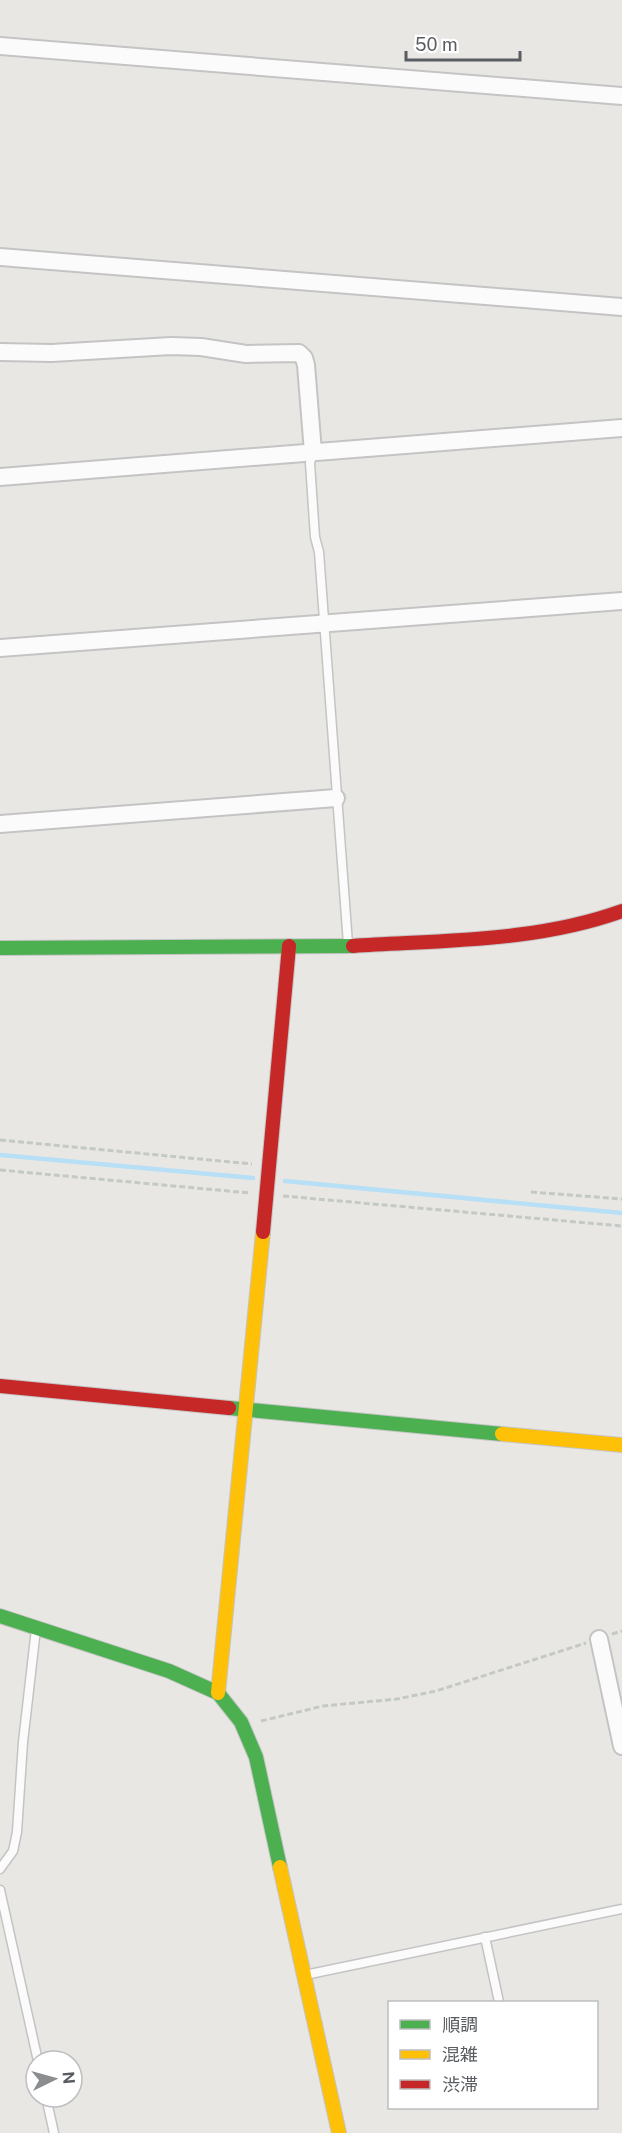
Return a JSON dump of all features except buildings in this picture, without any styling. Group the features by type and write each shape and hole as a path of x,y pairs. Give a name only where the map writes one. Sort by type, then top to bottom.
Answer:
{"street":[{"path":"0,46 622,96"},
{"path":"0,257 622,308"},
{"path":"0,352 52,353 171,346 201,347 246,354 299,353 306,364 313,452"},
{"path":"0,477 622,428"},
{"path":"0,648 622,602"},
{"path":"0,824 336,798"},
{"path":"0,948 348,946 520,936 591,922 622,911"},
{"path":"218,1693 247,1409 289,946"},
{"path":"0,1386 622,1445"},
{"path":"0,1616 169,1671 218,1693 243,1726 256,1757 339,2133"},
{"path":"599,1639 622,1746"}],"lane":[{"path":"313,452 310,463 315,537 319,552 348,946"},
{"path":"0,1869 13,1851 17,1832 24,1732 36,1628"},
{"path":"0,1890 35,2049"},
{"path":"304,1975 622,1909"},
{"path":"485,1937 499,2001"},
{"path":"49,2109 54,2133"}],"path":[{"path":"0,1140 269,1167"},
{"path":"0,1170 622,1226"},
{"path":"531,1192 622,1199"},
{"path":"243,1726 323,1706 397,1699 436,1691 599,1639"}],"waterway":[{"path":"0,1155 253,1178"},
{"path":"285,1181 622,1213"}],"traffic: fast":[{"path":"0,948 353,946"},
{"path":"229,1408 502,1434"},
{"path":"0,1616 169,1671 218,1693 241,1722 256,1757 280,1867"}],"traffic: slow":[{"path":"218,1693 263,1232"},
{"path":"502,1434 622,1445"},
{"path":"280,1867 339,2133"}],"traffic: jam":[{"path":"353,946 523,934 556,929 622,911"},
{"path":"263,1232 289,946"},
{"path":"0,1386 229,1408"}]}
